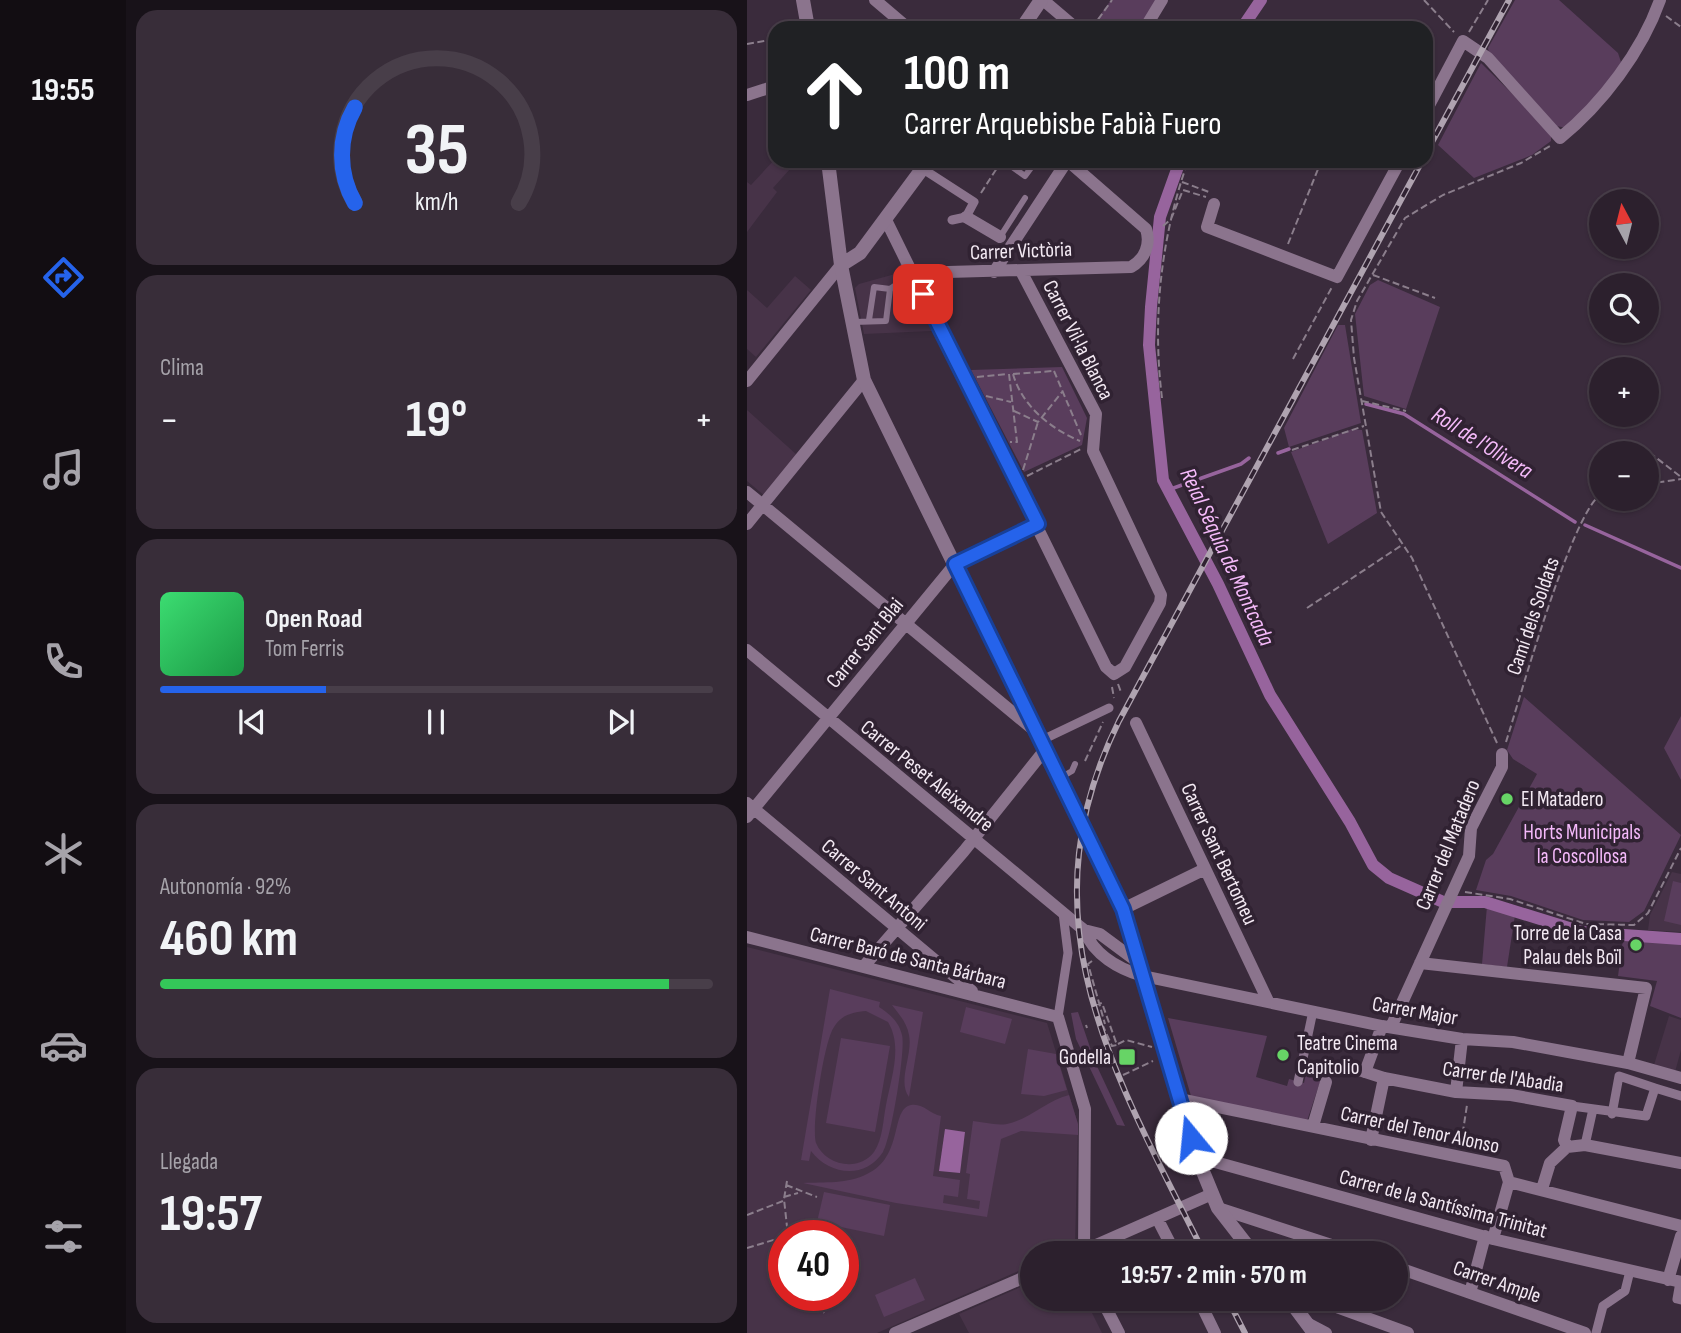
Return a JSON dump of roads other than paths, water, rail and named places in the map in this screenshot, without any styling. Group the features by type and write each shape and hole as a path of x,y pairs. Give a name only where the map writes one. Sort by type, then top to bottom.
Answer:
{"street":[{"path":"803,0 807,21"},
{"path":"875,0 900,21"},
{"path":"1027,21 1042,0 1068,21"},
{"path":"1149,21 1162,0"},
{"path":"1433,98 1463,41 1488,58 1560,138 1583,119 1618,78 1658,5"},
{"path":"747,95 768,88"},
{"path":"829,168 841,265 864,380 1123,909 1160,1051 1179,1099 1197,1157 1215,1201 1244,1241"},
{"path":"747,381 841,265 857,256 923,168"},
{"path":"929,168 974,202 966,217"},
{"path":"994,272 1062,168"},
{"name":"Carrer Victòria","path":"913,273 1131,267 1137,263 1147,246 1146,229 1075,168"},
{"path":"1212,201 1207,227 1337,277 1396,168"},
{"path":"952,220 966,217 1000,237"},
{"path":"885,220 1038,524"},
{"name":"Carrer Vil·la Blanca","path":"1021,271 1096,414 1093,451 1162,599 1125,667 1114,674 1106,667 1038,524"},
{"path":"747,359 757,368"},
{"path":"747,524 864,380"},
{"path":"747,492 1040,741"},
{"name":"Carrer Sant Blai","path":"749,810 829,720 955,564 1038,524"},
{"name":"Carrer Peset Aleixandre","path":"747,650 1063,913 1084,930 1100,934 1141,970"},
{"path":"864,966 973,838 1040,741 1109,708"},
{"name":"Carrer Sant Bertomeu","path":"1136,723 1268,1001"},
{"name":"Carrer del Matadero","path":"1360,1070 1420,963 1469,856 1471,828 1502,767 1502,754"},
{"name":"Carrer Sant Antoni","path":"749,810 977,995"},
{"path":"1123,909 1205,869"},
{"path":"1063,913 1068,953 1059,1017 1085,1109 1082,1241"},
{"name":"Carrer Baró de Santa Bárbara","path":"747,937 1059,1017"},
{"path":"1420,963 1646,988 1628,1063"},
{"name":"Carrer Major","path":"1141,970 1386,1027 1462,1040 1513,1042 1628,1063 1681,1078"},
{"path":"1298,1082 1313,1011"},
{"path":"1462,1040 1462,1093"},
{"name":"Carrer de l'Abadia","path":"1360,1070 1384,1078 1462,1093 1511,1095 1612,1114 1646,1116 1655,1088"},
{"path":"1612,1114 1619,1076 1681,1096"},
{"path":"1371,1140 1384,1078"},
{"path":"1313,1126 1326,1082"},
{"name":"Carrer del Tenor Alonso","path":"1179,1099 1504,1166 1509,1182 1681,1226"},
{"path":"1567,1147 1564,1140 1572,1106"},
{"path":"1585,1145 1593,1109"},
{"path":"1542,1189 1550,1163 1567,1147 1585,1145 1681,1163"},
{"name":"Carrer de la Santíssima Trinitat","path":"1197,1157 1489,1237 1676,1281"},
{"path":"1470,1293 1509,1182"},
{"path":"1106,1241 1157,1218 1215,1201 1322,1241"},
{"path":"1157,1218 1169,1241"},
{"path":"1681,1236 1676,1281 1677,1299 1681,1300"},
{"name":"Carrer Ample","path":"1408,1271 1585,1333"},
{"path":"1596,1333 1603,1306 1624,1291 1630,1271"},
{"path":"895,1333 1020,1279"},
{"path":"1108,1311 1119,1333"},
{"path":"1204,1311 1215,1333"},
{"path":"1298,1311 1310,1328 1326,1333"},
{"path":"1348,1311 1408,1333"}],"lane":[{"path":"1013,168 1025,176 1031,168"},
{"path":"1011,246 1000,237 1025,198"},
{"path":"869,320 874,287 890,289 913,273"},
{"path":"852,323 886,321 890,289"},
{"path":"1058,779 1078,766"}],"waterway":[{"name":"Reial Séquia de Montcada","path":"1247,21 1261,0"},
{"name":"Reial Séquia de Montcada","path":"1178,168 1160,217 1149,345 1163,480 1218,584 1270,695 1350,822 1373,865 1389,878 1441,901"},
{"name":"Roll de l'Olivera","path":"1366,404 1404,414 1575,522"},
{"path":"1278,453 1289,449"},
{"path":"1168,490 1241,464 1249,458"},
{"name":"Roll de l'Olivera","path":"1585,525 1681,568"},
{"name":"Reial Séquia de Montcada","path":"1451,902 1485,902 1582,932 1681,939"}],"railway":[{"path":"1433,140 1509,0"},
{"path":"1198,1241 1139,1123 1112,1059 1091,995 1079,930 1078,863 1091,794 1119,721 1418,168"},
{"path":"1234,1311 1245,1333"}],"place":[{"name":"El Matadero","path":"1507,799"},
{"name":"Torre de la Casa Palau dels Boïl","path":"1636,945"},
{"name":"Teatre Cinema Capitolio","path":"1283,1055"},
{"name":"Godella","path":"1127,1057"}],"park label":[{"name":"Horts Municipals la Coscollosa","path":"1582,844"}]}
